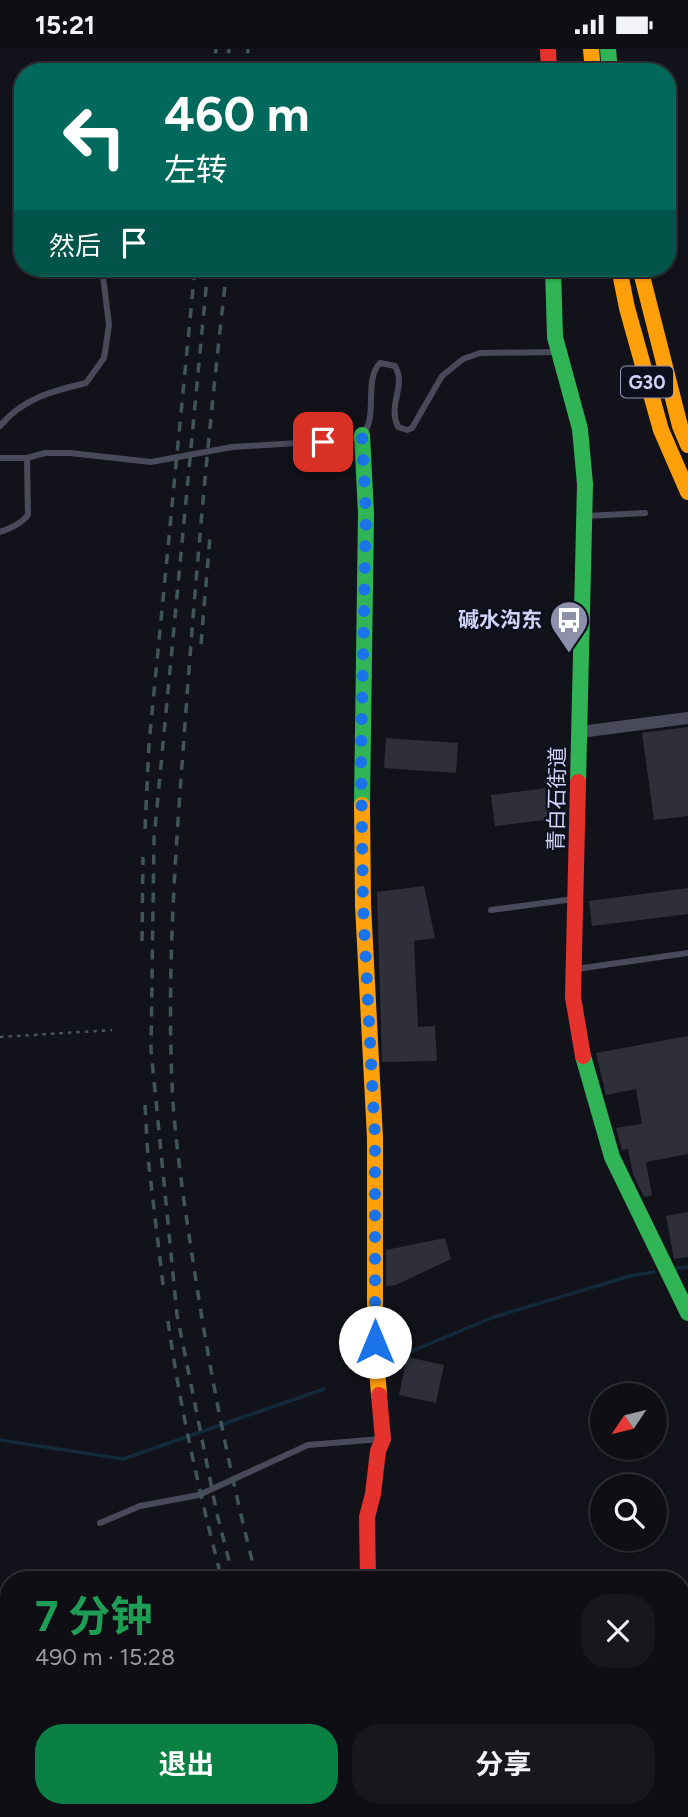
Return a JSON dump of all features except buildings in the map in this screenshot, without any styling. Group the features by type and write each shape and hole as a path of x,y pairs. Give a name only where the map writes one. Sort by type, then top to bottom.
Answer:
{"main road":[{"name":"青白石街道","path":"553,277 555,337 580,429 585,484 573,996 580,1045 612,1157 688,1313"},
{"name":"G30","path":"621,277 626,308 661,430 688,492"},
{"name":"G30","path":"642,277 680,426 688,445"},
{"path":"362,435 366,513 361,757 363,905 375,1138 375,1342 383,1439 378,1451 373,1494 367,1517 368,1571"}],"street":[{"path":"580,732 688,718"}],"lane":[{"path":"0,426 11,413 28,401 86,383 104,358 109,325 103,277"},
{"path":"0,458 70,453 151,462 232,447 345,440 362,435 368,425 373,370 380,363 395,366 400,375 393,416 398,427 407,430 412,428 442,376 463,359 480,353 559,352"},
{"path":"0,532 24,521 28,515 27,458"},
{"path":"584,516 645,513"},
{"path":"491,910 576,899"},
{"path":"574,969 688,953"},
{"path":"100,1523 140,1506 199,1495 308,1445 383,1439"}],"path":[{"path":"0,1037 113,1030"}],"waterway":[{"path":"677,1268 688,1267"},
{"path":"395,1358 494,1317 630,1276 654,1272"},
{"path":"0,1440 123,1459 324,1389"}],"railway":[{"path":"214,63 216,49"},
{"path":"227,63 229,49"},
{"path":"247,63 248,49"},
{"path":"145,829 149,744 194,277"},
{"path":"207,277 154,839 151,1050 177,1315 217,1514 232,1571"},
{"path":"226,277 203,503 181,783 172,920 171,1057 177,1143 199,1301 229,1461 255,1571"},
{"path":"201,644 210,536"},
{"path":"142,941 143,857"},
{"path":"145,1105 148,1158 164,1293"},
{"path":"168,1321 191,1451 220,1571"}],"traffic: fast":[{"path":"608,49 609,63"},
{"path":"553,277 555,337 580,429 585,484 578,782"},
{"path":"362,435 366,513 362,805"},
{"path":"583,1056 612,1157 688,1313"}],"traffic: slow":[{"path":"591,49 592,63"},
{"path":"621,277 661,430 688,492"},
{"path":"642,277 680,426 688,445"},
{"path":"362,805 363,905 375,1138 375,1342 379,1395"}],"traffic: jam":[{"path":"548,49 549,63"},
{"path":"578,782 573,997 583,1056"},
{"path":"368,1571 367,1517 373,1494 378,1451 383,1439 379,1395"}],"place":[{"name":"碱水沟东","path":"569,654"}],"route":[{"path":"323,442 362,435 363,446 366,513 361,757 363,905 375,1138 375,1342"}]}
